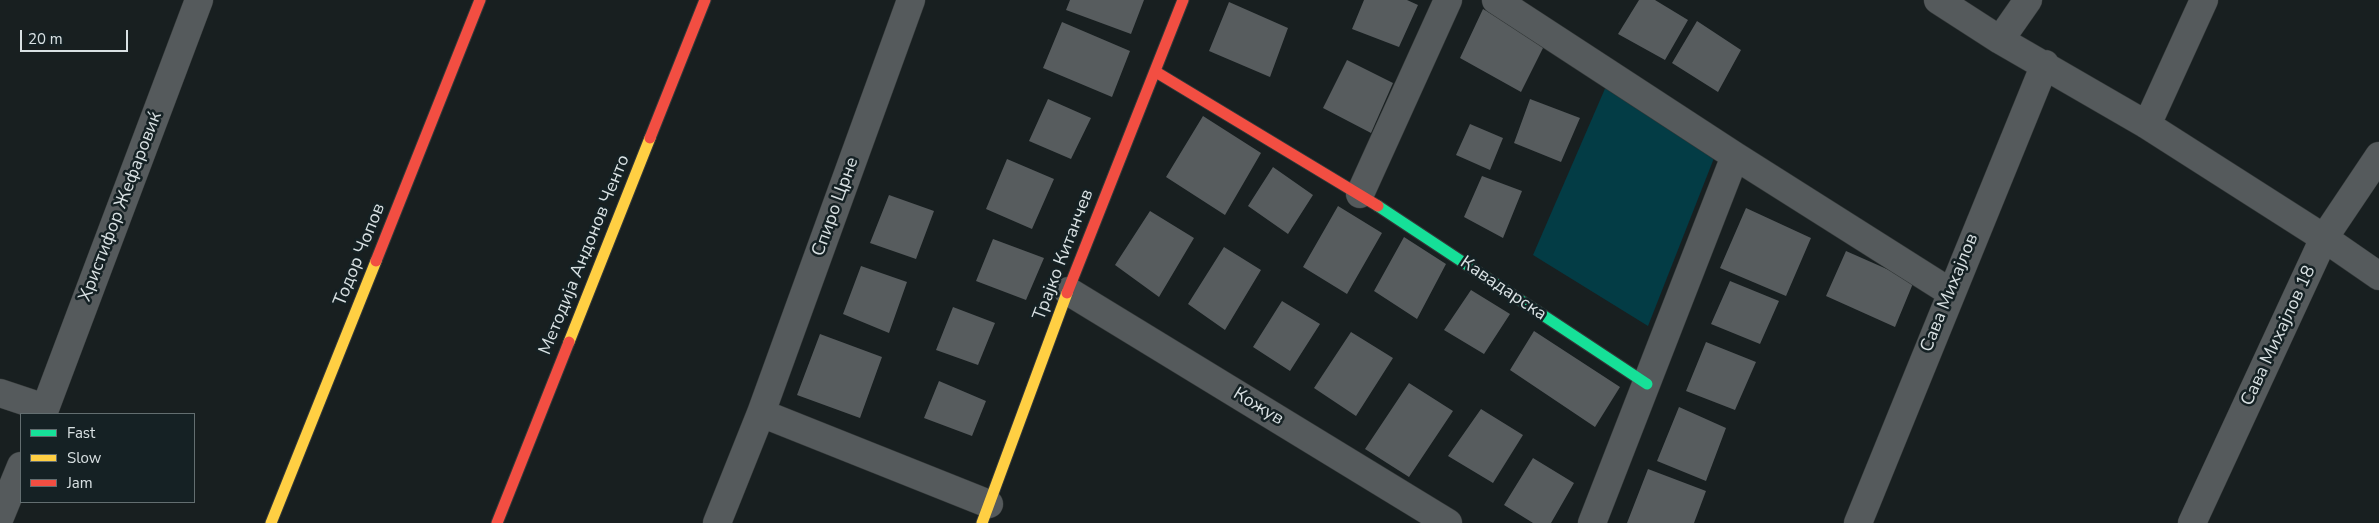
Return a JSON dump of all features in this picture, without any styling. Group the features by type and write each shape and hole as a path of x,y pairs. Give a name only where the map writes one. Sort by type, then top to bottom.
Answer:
{"street":[{"name":"Христифор Жефаровиќ","path":"44,411 199,0"},
{"name":"Тодор Чопов","path":"271,523 480,0"},
{"name":"Методија Андонов Ченто","path":"497,523 705,0"},
{"name":"Спиро Црне","path":"717,523 761,413 911,0"},
{"name":"Трајко Китанчев","path":"986,514 1068,291 1183,0"},
{"path":"1360,194 1448,0"},
{"path":"1496,0 1735,156 1950,292"},
{"path":"1938,0 2000,40 2147,125 2324,238 2379,276"},
{"path":"2000,40 2028,0"},
{"path":"2147,125 2204,0"},
{"name":"Сава Михајлов","path":"1858,523 2044,64"},
{"name":"Кавадарска","path":"1156,72 1360,194 1647,384"},
{"path":"1592,523 1735,156"},
{"name":"Сава Михајлов 18","path":"2192,523 2324,238 2379,156"},
{"name":"Кожув","path":"1068,291 1448,523"},
{"path":"0,392 44,411"},
{"path":"761,413 986,514"},
{"path":"0,518 20,468"}],"shaded area":[{"path":"1607,84 1716,153 1648,326 1533,255"}],"building":[{"path":"1070,0 1144,0 1131,34 1066,10"},
{"path":"1364,0 1407,0 1418,5 1399,47 1352,29"},
{"path":"1639,0 1655,0 1688,20 1665,60 1618,34"},
{"path":"1229,2 1288,28 1270,77 1209,51"},
{"path":"1483,9 1545,44 1521,92 1460,58"},
{"path":"1697,21 1741,50 1718,92 1672,63"},
{"path":"1062,22 1130,51 1112,97 1043,68"},
{"path":"1347,60 1393,83 1371,133 1323,108"},
{"path":"1048,99 1091,118 1071,159 1029,141"},
{"path":"1530,99 1580,118 1561,162 1514,143"},
{"path":"1203,116 1261,153 1225,215 1166,177"},
{"path":"1470,124 1503,138 1490,170 1456,155"},
{"path":"1007,159 1054,179 1032,229 986,209"},
{"path":"1273,167 1313,195 1288,234 1248,206"},
{"path":"1482,176 1522,191 1503,238 1464,217"},
{"path":"889,195 934,211 916,259 870,243"},
{"path":"1338,206 1382,233 1347,294 1303,267"},
{"path":"1746,208 1811,238 1786,296 1720,268"},
{"path":"1150,211 1194,238 1159,297 1115,265"},
{"path":"1404,237 1446,264 1417,319 1374,291"},
{"path":"993,239 1044,258 1026,300 976,281"},
{"path":"1224,247 1261,270 1225,330 1188,304"},
{"path":"1846,251 1914,281 1895,327 1826,296"},
{"path":"861,266 907,282 889,333 843,314"},
{"path":"1730,281 1779,301 1760,344 1711,324"},
{"path":"1471,290 1510,314 1484,354 1444,330"},
{"path":"1282,301 1320,324 1290,371 1253,347"},
{"path":"953,307 995,323 978,365 936,350"},
{"path":"1534,331 1620,387 1595,427 1510,370"},
{"path":"1351,332 1393,358 1356,416 1314,388"},
{"path":"820,334 882,357 860,418 797,395"},
{"path":"1706,342 1756,362 1735,410 1686,391"},
{"path":"939,381 986,401 972,436 924,418"},
{"path":"1409,383 1453,411 1409,477 1365,449"},
{"path":"1679,407 1726,428 1706,481 1657,461"},
{"path":"1481,409 1523,435 1493,483 1448,456"},
{"path":"1533,458 1574,483 1551,523 1533,523 1504,505"},
{"path":"1648,469 1706,491 1694,523 1627,523"}],"traffic: fast":[{"path":"1378,206 1647,384"}],"traffic: slow":[{"path":"569,342 650,138"},
{"path":"271,523 376,261"},
{"path":"982,523 1067,293"}],"traffic: jam":[{"path":"376,261 480,0"},
{"path":"650,138 705,0"},
{"path":"1067,293 1183,0"},
{"path":"1156,72 1378,206"},
{"path":"497,523 569,342"}]}
